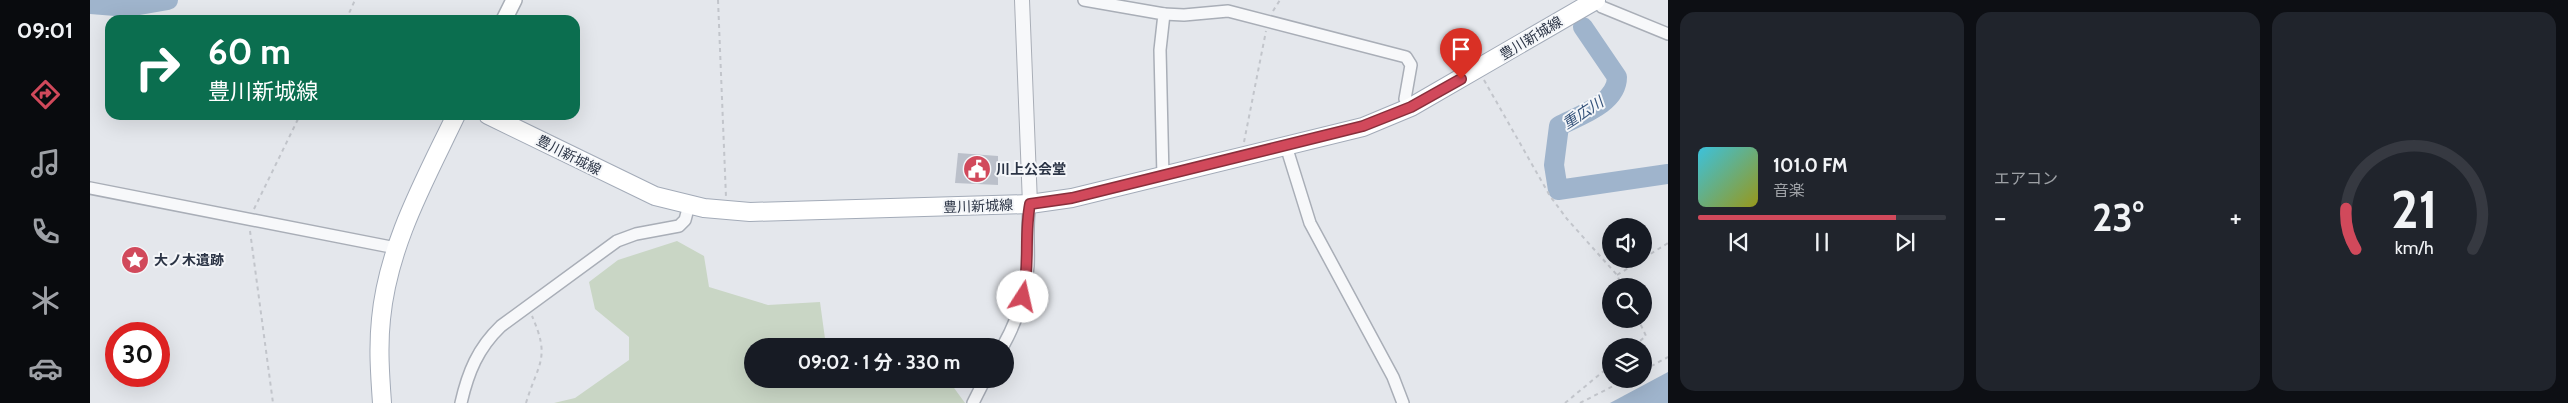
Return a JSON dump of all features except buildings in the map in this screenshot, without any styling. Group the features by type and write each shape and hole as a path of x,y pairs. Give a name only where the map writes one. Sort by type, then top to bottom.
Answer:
{"main road":[{"path":"506,15 514,0"},
{"name":"豊川新城線","path":"498,120 612,177 655,196 689,205 726,211 816,211 1030,204 1072,198 1163,177 1363,126 1411,107 1478,70 1595,0"},
{"path":"382,403 379,371 381,319 396,248 410,211 454,120"}],"street":[{"path":"1007,338 1020,310 1028,265 1027,219 1030,204 1022,0"},
{"path":"1084,0 1164,14 1184,15 1228,11 1406,57 1411,65 1404,99 1411,107"},
{"path":"1595,0 1602,7 1668,34"},
{"path":"1163,177 1160,50 1164,14"},
{"path":"1286,146 1310,223 1393,377 1403,403"},
{"path":"90,188 251,218 396,248"},
{"path":"462,403 476,357 486,340 501,326 617,241 636,234 679,226 685,220 689,205"},
{"path":"973,403 980,388"}],"path":[{"path":"348,15 355,0"},
{"path":"718,0 726,211"},
{"path":"1241,156 1265,45 1267,20 1280,0"},
{"path":"1478,70 1550,196 1567,219 1618,278"},
{"path":"273,403 249,235 255,206 298,120"},
{"path":"1652,253 1668,243"},
{"path":"1617,275 1628,268"},
{"path":"526,403 542,363 543,348 541,335 528,307"},
{"path":"1652,366 1668,357"},
{"path":"1565,403 1602,372"},
{"path":"1580,403 1609,388"}],"green space":[{"path":"677,241 704,256 709,287 768,305 820,302 825,338 744,338 744,388 954,388 965,403 554,403 575,398 629,360 629,337 595,309 589,282 618,260"}],"water":[{"path":"1668,372 1668,403 1610,403 1638,388 1652,388 1652,381"}],"waterway":[{"path":"90,4 128,7 168,0"},
{"name":"重広川","path":"1583,27 1617,77 1611,95 1604,102 1559,126 1554,165 1558,190 1668,174"}],"place":[{"name":"川上公会堂","path":"977,169"},
{"name":"大ノ木遺跡","path":"135,260"}],"route":[{"path":"1023,297 1028,265 1027,219 1030,204 1072,198 1163,177 1363,126 1411,107 1461,79"}]}
